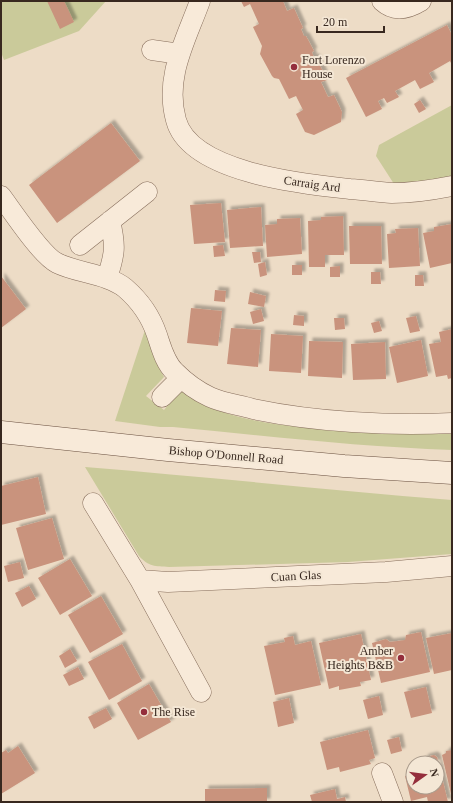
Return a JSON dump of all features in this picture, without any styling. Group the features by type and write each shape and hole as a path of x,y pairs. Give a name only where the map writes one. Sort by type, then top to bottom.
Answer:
{"main road":[{"name":"Bishop O'Donnell Road","path":"1,432 176,451 344,466 452,473"}],"street":[{"path":"152,50 180,54 200,1"},
{"path":"382,1 396,9 406,8 421,1"},
{"name":"Carraig Ard","path":"180,54 174,70 172,94 176,120 182,135 208,155 223,163 250,172 299,183 392,192 410,192 452,186"},
{"path":"80,244 147,192"},
{"path":"1,196 40,248 55,262 73,270 107,278 123,286 140,303 151,322 166,359 174,371 181,378 210,397 227,403 274,413 352,422 392,424 452,423"},
{"path":"107,278 113,259 114,239 110,221"},
{"path":"162,397 181,378"},
{"path":"93,503 140,580 201,692"},
{"name":"Cuan Glas","path":"140,580 168,582 386,572 452,566"},
{"path":"382,773 393,802"}],"green space":[{"path":"1,1 106,1 79,31 4,60 1,52"},
{"path":"452,105 452,178 394,184 376,156 379,145"},
{"path":"145,330 156,362 164,377 146,396 164,410 176,395 183,391 200,402 238,417 281,425 357,431 452,434 452,450 347,444 160,427 115,421"},
{"path":"85,467 452,500 452,554 348,562 169,567 152,565 139,556"}],"building":[{"path":"47,1 64,1 74,22 60,29"},
{"name":"Fort Lorenzo House","path":"241,1 283,1 287,11 294,8 303,28 301,29 304,36 306,36 314,51 312,52 314,58 316,57 327,80 321,82 328,97 334,95 342,112 341,122 314,135 305,132 296,114 303,110 296,96 289,99 279,79 272,76 260,54 262,46 253,27 259,24 250,4 244,7"},
{"path":"447,25 452,35 452,65 450,61 429,73 434,82 420,89 415,80 395,91 399,97 387,103 384,98 378,101 382,109 366,117 346,78"},
{"path":"420,100 426,109 419,113 414,104"},
{"path":"111,123 140,161 57,223 29,185"},
{"path":"221,203 225,242 194,244 190,205"},
{"path":"261,207 263,246 230,248 227,210"},
{"path":"343,216 344,255 325,255 325,267 309,267 308,221 321,220 321,217"},
{"path":"300,218 302,254 267,257 265,225 277,224 277,219"},
{"path":"452,224 452,263 430,268 423,233 434,231 434,227"},
{"path":"349,226 381,226 382,264 350,264"},
{"path":"418,228 420,266 389,268 387,234 396,233 395,229"},
{"path":"223,245 225,256 214,257 213,246"},
{"path":"252,252 260,252 261,262 254,263"},
{"path":"265,262 267,275 260,277 258,264"},
{"path":"292,265 302,265 302,275 292,275"},
{"path":"340,266 340,277 330,277 330,267"},
{"path":"371,272 380,272 381,284 371,284"},
{"path":"415,275 423,275 424,286 415,286"},
{"path":"1,276 26,309 1,328"},
{"path":"215,290 226,291 225,302 214,301"},
{"path":"250,292 266,296 264,307 248,304"},
{"path":"191,308 222,311 218,346 187,343"},
{"path":"261,309 264,321 253,324 250,312"},
{"path":"294,315 304,316 304,326 293,325"},
{"path":"416,316 420,331 410,333 406,318"},
{"path":"334,318 344,318 345,329 335,330"},
{"path":"379,321 382,331 374,333 371,323"},
{"path":"231,328 261,330 258,367 227,364"},
{"path":"452,329 452,378 448,379 447,375 436,377 429,344 441,342 439,332"},
{"path":"271,334 303,336 301,373 269,371"},
{"path":"421,340 428,376 397,383 389,347"},
{"path":"309,341 343,342 342,378 308,376"},
{"path":"385,342 386,379 353,380 351,344"},
{"path":"38,477 46,514 1,525 1,486"},
{"path":"52,518 64,559 28,570 16,528"},
{"path":"70,559 92,596 60,615 38,578"},
{"path":"20,562 24,578 8,582 4,566"},
{"path":"29,586 36,599 22,607 15,593"},
{"path":"101,596 123,634 90,653 68,615"},
{"path":"421,632 430,672 381,683 372,643 386,639 390,642 405,640 406,635"},
{"path":"452,633 452,670 434,674 426,638"},
{"path":"361,634 371,680 360,682 361,686 339,690 339,686 329,689 319,643"},
{"path":"293,636 295,645 311,641 321,685 275,695 264,646 285,642 284,638"},
{"path":"122,644 142,681 109,700 88,662"},
{"path":"70,649 77,661 65,668 59,656"},
{"path":"78,667 84,679 69,686 63,675"},
{"path":"149,684 171,722 138,740 117,703"},
{"path":"426,687 432,713 411,718 404,692"},
{"path":"379,696 383,715 368,719 363,700"},
{"path":"289,698 294,723 278,727 273,702"},
{"path":"106,708 112,719 94,729 88,717"},
{"path":"368,730 375,758 369,760 371,764 340,772 339,767 327,770 320,742"},
{"path":"399,737 402,751 391,754 387,740"},
{"path":"18,746 35,773 1,794 1,753 6,750 8,753"},
{"path":"452,750 452,794 445,768 445,755 442,755 446,753 446,751"},
{"path":"267,788 267,802 205,802 205,789"},
{"path":"335,789 337,799 345,797 346,802 312,802 310,795"},
{"path":"445,790 448,802 428,802 427,797 411,801 410,795 445,795"}],"place":[{"name":"Fort Lorenzo House","path":"294,67"},
{"name":"Amber Heights B&B","path":"401,658"},
{"name":"The Rise","path":"144,712"}]}
